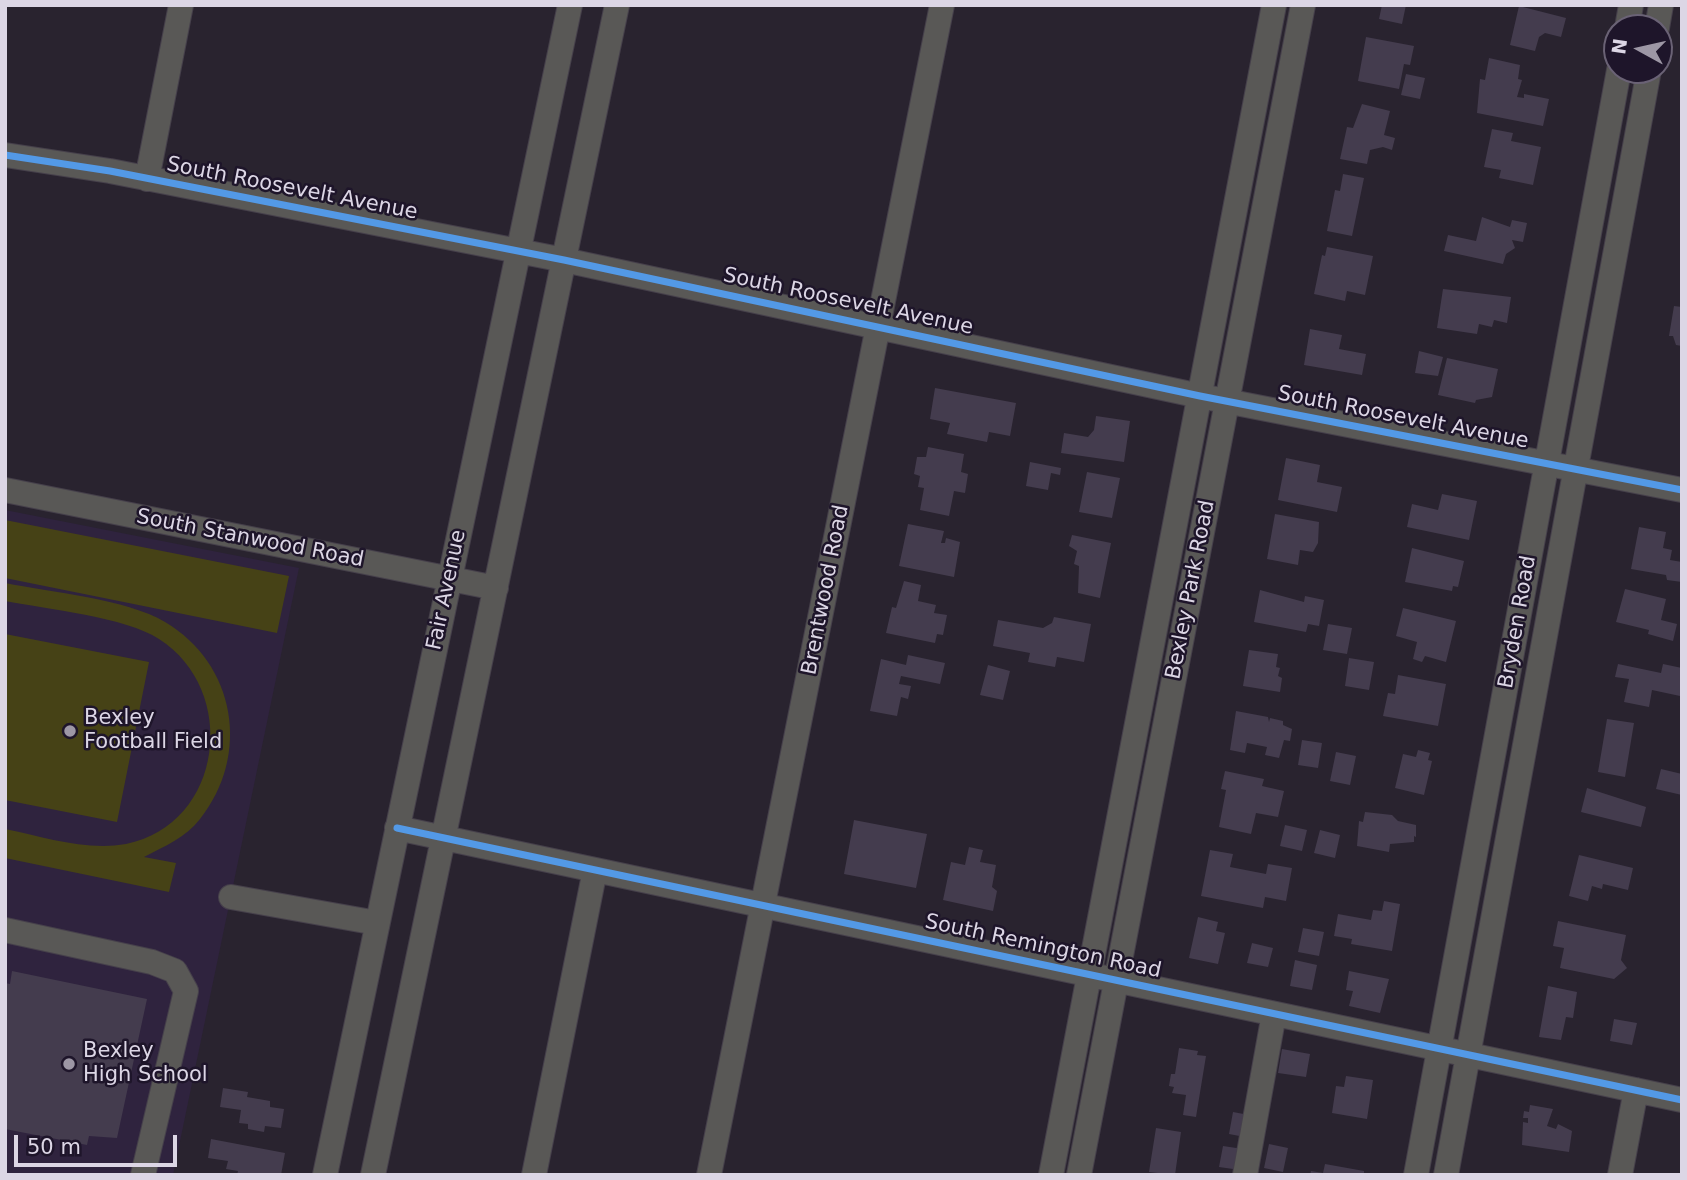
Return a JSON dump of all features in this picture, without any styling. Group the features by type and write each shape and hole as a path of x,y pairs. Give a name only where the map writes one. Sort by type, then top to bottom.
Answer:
{"street":[{"path":"147,179 181,5"},
{"name":"Fair Avenue","path":"325,1175 570,5"},
{"path":"373,1175 617,5"},
{"name":"Brentwood Road","path":"709,1175 943,5"},
{"name":"Bexley Park Road","path":"1051,1175 1274,5"},
{"name":"Bexley Park Road","path":"1079,1175 1303,5"},
{"name":"Bryden Road","path":"1416,1175 1616,84"},
{"name":"Bryden Road","path":"1446,1175 1646,84"},
{"name":"South Roosevelt Avenue","path":"5,155 147,179 519,251 1200,396 1682,490"},
{"path":"1242,172 1270,177"},
{"path":"1587,244 1616,250"},
{"name":"South Stanwood Road","path":"5,489 496,587"},
{"path":"1160,605 1188,610"},
{"path":"1507,678 1536,683"},
{"path":"1126,781 1154,786"},
{"name":"South Remington Road","path":"397,828 762,908 1089,974 1682,1100"},
{"path":"1475,855 1504,860"},
{"path":"534,1175 595,870"},
{"path":"231,897 377,923"},
{"path":"5,930 152,961 175,971 186,991 143,1175"},
{"path":"1244,1175 1275,1014"},
{"path":"1620,1175 1636,1090"}],"shaded area":[{"path":"5,510 299,568 173,1175 5,1175"},
{"path":"5,520 289,576 277,633 5,578"},
{"path":"5,583 88,597 149,614 189,640 208,662 221,686 228,712 230,740 226,767 216,794 200,819 188,831 144,857 176,863 169,892 5,858 5,829 96,846 126,844 159,832 184,811 201,784 209,753 210,721 201,690 185,662 159,639 145,631 107,619 5,601"},
{"name":"Bexley Football Field","path":"5,634 149,662 117,822 5,800"}],"building":[{"path":"1382,5 1406,5 1402,24 1379,19"},
{"path":"1519,6 1566,18 1561,37 1545,33 1539,37 1535,51 1510,45"},
{"path":"1366,37 1414,46 1410,65 1404,64 1399,89 1358,81"},
{"path":"1489,58 1520,65 1518,79 1522,80 1517,97 1524,98 1524,94 1549,99 1543,126 1477,113 1480,79 1485,80"},
{"path":"1406,74 1425,78 1420,99 1401,95"},
{"path":"1362,104 1390,111 1384,135 1395,138 1392,150 1383,147 1370,150 1367,164 1340,159 1347,127 1353,128"},
{"path":"1492,129 1513,133 1511,141 1541,147 1533,185 1499,178 1501,170 1484,167"},
{"path":"1343,174 1364,178 1352,236 1327,231 1335,190 1340,191"},
{"path":"1482,217 1510,227 1512,220 1527,223 1523,242 1512,240 1515,248 1506,254 1503,264 1444,251 1448,235 1476,241"},
{"path":"1327,247 1373,256 1365,295 1347,291 1345,301 1314,294 1322,255 1325,256"},
{"path":"1443,289 1511,297 1507,323 1494,320 1492,327 1479,324 1477,334 1437,328"},
{"path":"1674,306 1682,307 1682,346 1676,345 1673,336 1669,336"},
{"path":"1310,329 1342,335 1339,349 1366,354 1362,375 1304,365"},
{"path":"1419,351 1443,357 1438,376 1415,373"},
{"path":"1447,358 1498,369 1492,397 1476,400 1475,403 1438,395"},
{"path":"935,388 1016,403 1010,436 989,432 987,442 947,434 950,423 930,419"},
{"path":"1096,416 1130,421 1124,462 1061,453 1064,433 1088,437 1094,430"},
{"path":"928,447 964,454 961,472 968,474 965,493 954,491 949,516 920,510 924,488 918,487 920,476 914,474 917,457 926,457"},
{"path":"1286,458 1320,465 1317,482 1342,487 1337,512 1278,500"},
{"path":"1030,462 1061,468 1060,475 1051,473 1048,490 1026,486"},
{"path":"1087,472 1120,478 1112,518 1079,512"},
{"path":"1442,494 1477,501 1469,540 1407,527 1412,504 1438,510"},
{"path":"1275,514 1319,522 1318,543 1313,552 1300,550 1298,565 1267,559"},
{"path":"908,524 944,531 941,543 945,543 946,538 960,542 954,577 899,566"},
{"path":"1639,527 1666,532 1663,548 1672,550 1670,560 1682,562 1682,582 1667,580 1666,575 1631,569"},
{"path":"1072,535 1111,543 1100,598 1078,593 1079,566 1074,564 1077,551 1069,546"},
{"path":"1412,548 1464,561 1458,587 1453,586 1452,591 1405,582"},
{"path":"904,581 921,585 918,601 936,605 934,613 947,615 943,635 937,634 935,643 886,633 892,607 896,608"},
{"path":"1625,589 1666,599 1661,620 1677,624 1673,641 1648,634 1649,630 1616,622"},
{"path":"1260,590 1304,602 1305,596 1324,600 1319,626 1308,624 1306,632 1254,622"},
{"path":"1403,608 1456,621 1446,662 1425,656 1422,662 1413,659 1417,642 1396,636"},
{"path":"1054,617 1091,624 1084,662 1057,657 1055,667 1028,662 1030,653 993,646 998,620 1043,628 1052,623"},
{"path":"1328,624 1352,628 1347,654 1323,650"},
{"path":"1249,650 1278,654 1276,667 1280,668 1278,676 1282,678 1280,692 1243,686"},
{"path":"908,655 945,663 940,684 901,676 899,684 911,686 908,699 901,697 897,716 870,711 881,659 906,665"},
{"path":"1349,658 1374,662 1369,690 1345,686"},
{"path":"1618,664 1661,673 1663,664 1682,668 1680,696 1652,690 1649,707 1624,702 1629,679 1615,677"},
{"path":"988,665 1010,671 1003,700 980,695"},
{"path":"1398,675 1446,684 1438,726 1383,716 1388,693 1395,694"},
{"path":"1236,711 1268,717 1269,722 1270,718 1283,721 1283,725 1292,729 1290,741 1284,740 1279,758 1265,755 1267,747 1247,743 1245,753 1230,750"},
{"path":"1607,719 1634,723 1625,777 1598,772"},
{"path":"1302,740 1322,743 1318,768 1298,765"},
{"path":"1418,750 1430,753 1428,760 1432,761 1424,795 1395,788 1403,754 1416,757"},
{"path":"1336,752 1356,756 1350,785 1330,781"},
{"path":"1661,769 1682,774 1682,795 1656,789"},
{"path":"1225,771 1264,779 1262,786 1284,791 1278,817 1256,813 1251,834 1219,827 1226,790 1221,789"},
{"path":"1587,788 1646,807 1641,827 1581,812"},
{"path":"1365,812 1392,815 1398,821 1416,825 1414,842 1390,844 1389,852 1357,846 1359,821 1363,822"},
{"path":"854,820 927,834 916,888 844,874"},
{"path":"1285,825 1307,830 1302,851 1280,846"},
{"path":"1320,830 1340,835 1335,858 1314,853"},
{"path":"969,847 983,850 980,862 996,865 992,887 997,891 993,911 943,900 951,862 965,865"},
{"path":"1210,850 1233,854 1230,867 1266,874 1268,864 1292,868 1286,901 1265,897 1263,908 1201,896"},
{"path":"1579,855 1633,868 1628,890 1603,884 1602,889 1592,886 1588,901 1569,896"},
{"path":"1384,901 1400,904 1392,951 1351,944 1352,939 1334,936 1338,914 1371,920 1373,910 1382,911"},
{"path":"1198,917 1218,922 1216,931 1225,933 1218,964 1189,958"},
{"path":"1558,921 1626,935 1621,960 1627,968 1614,979 1560,968 1564,948 1553,946"},
{"path":"1303,928 1324,932 1319,956 1298,952"},
{"path":"1252,943 1273,948 1268,967 1247,963"},
{"path":"1295,960 1317,965 1312,990 1290,986"},
{"name":"Bexley High School","path":"12,971 147,999 117,1138 89,1136 87,1145 5,1129 5,983 10,984"},
{"path":"1349,971 1389,979 1380,1013 1349,1006 1353,991 1346,990"},
{"path":"1548,986 1577,992 1573,1018 1566,1017 1561,1040 1539,1037"},
{"path":"1614,1019 1637,1023 1632,1045 1610,1041"},
{"path":"1179,1048 1198,1051 1197,1055 1206,1056 1196,1117 1183,1115 1186,1095 1172,1093 1174,1087 1169,1086 1171,1074 1175,1074"},
{"path":"1282,1049 1310,1054 1306,1077 1278,1073"},
{"path":"1346,1076 1373,1080 1367,1119 1332,1113 1336,1086 1344,1087"},
{"path":"223,1088 248,1092 247,1097 270,1101 270,1107 284,1109 281,1128 265,1126 264,1132 248,1129 248,1124 239,1123 241,1110 220,1107"},
{"path":"1530,1105 1553,1109 1547,1126 1556,1129 1558,1124 1572,1131 1569,1152 1522,1145 1523,1122 1528,1123 1528,1118 1523,1118 1524,1111 1529,1112"},
{"path":"1233,1112 1254,1116 1250,1138 1229,1134"},
{"path":"1156,1128 1181,1132 1175,1175 1149,1172"},
{"path":"211,1139 285,1153 281,1175 237,1175 238,1171 226,1169 228,1161 208,1158"},
{"path":"1269,1144 1288,1148 1283,1172 1264,1168"},
{"path":"1223,1146 1243,1149 1240,1170 1219,1167"},
{"path":"1325,1164 1364,1171 1364,1175 1310,1175 1311,1171 1323,1173"}],"cycle path":[{"path":"5,155 110,171 564,260 1200,396 1682,490"},
{"path":"397,828 1682,1100"}],"place":[{"name":"Bexley Football Field","path":"70,731"},
{"name":"Bexley High School","path":"69,1064"}]}
